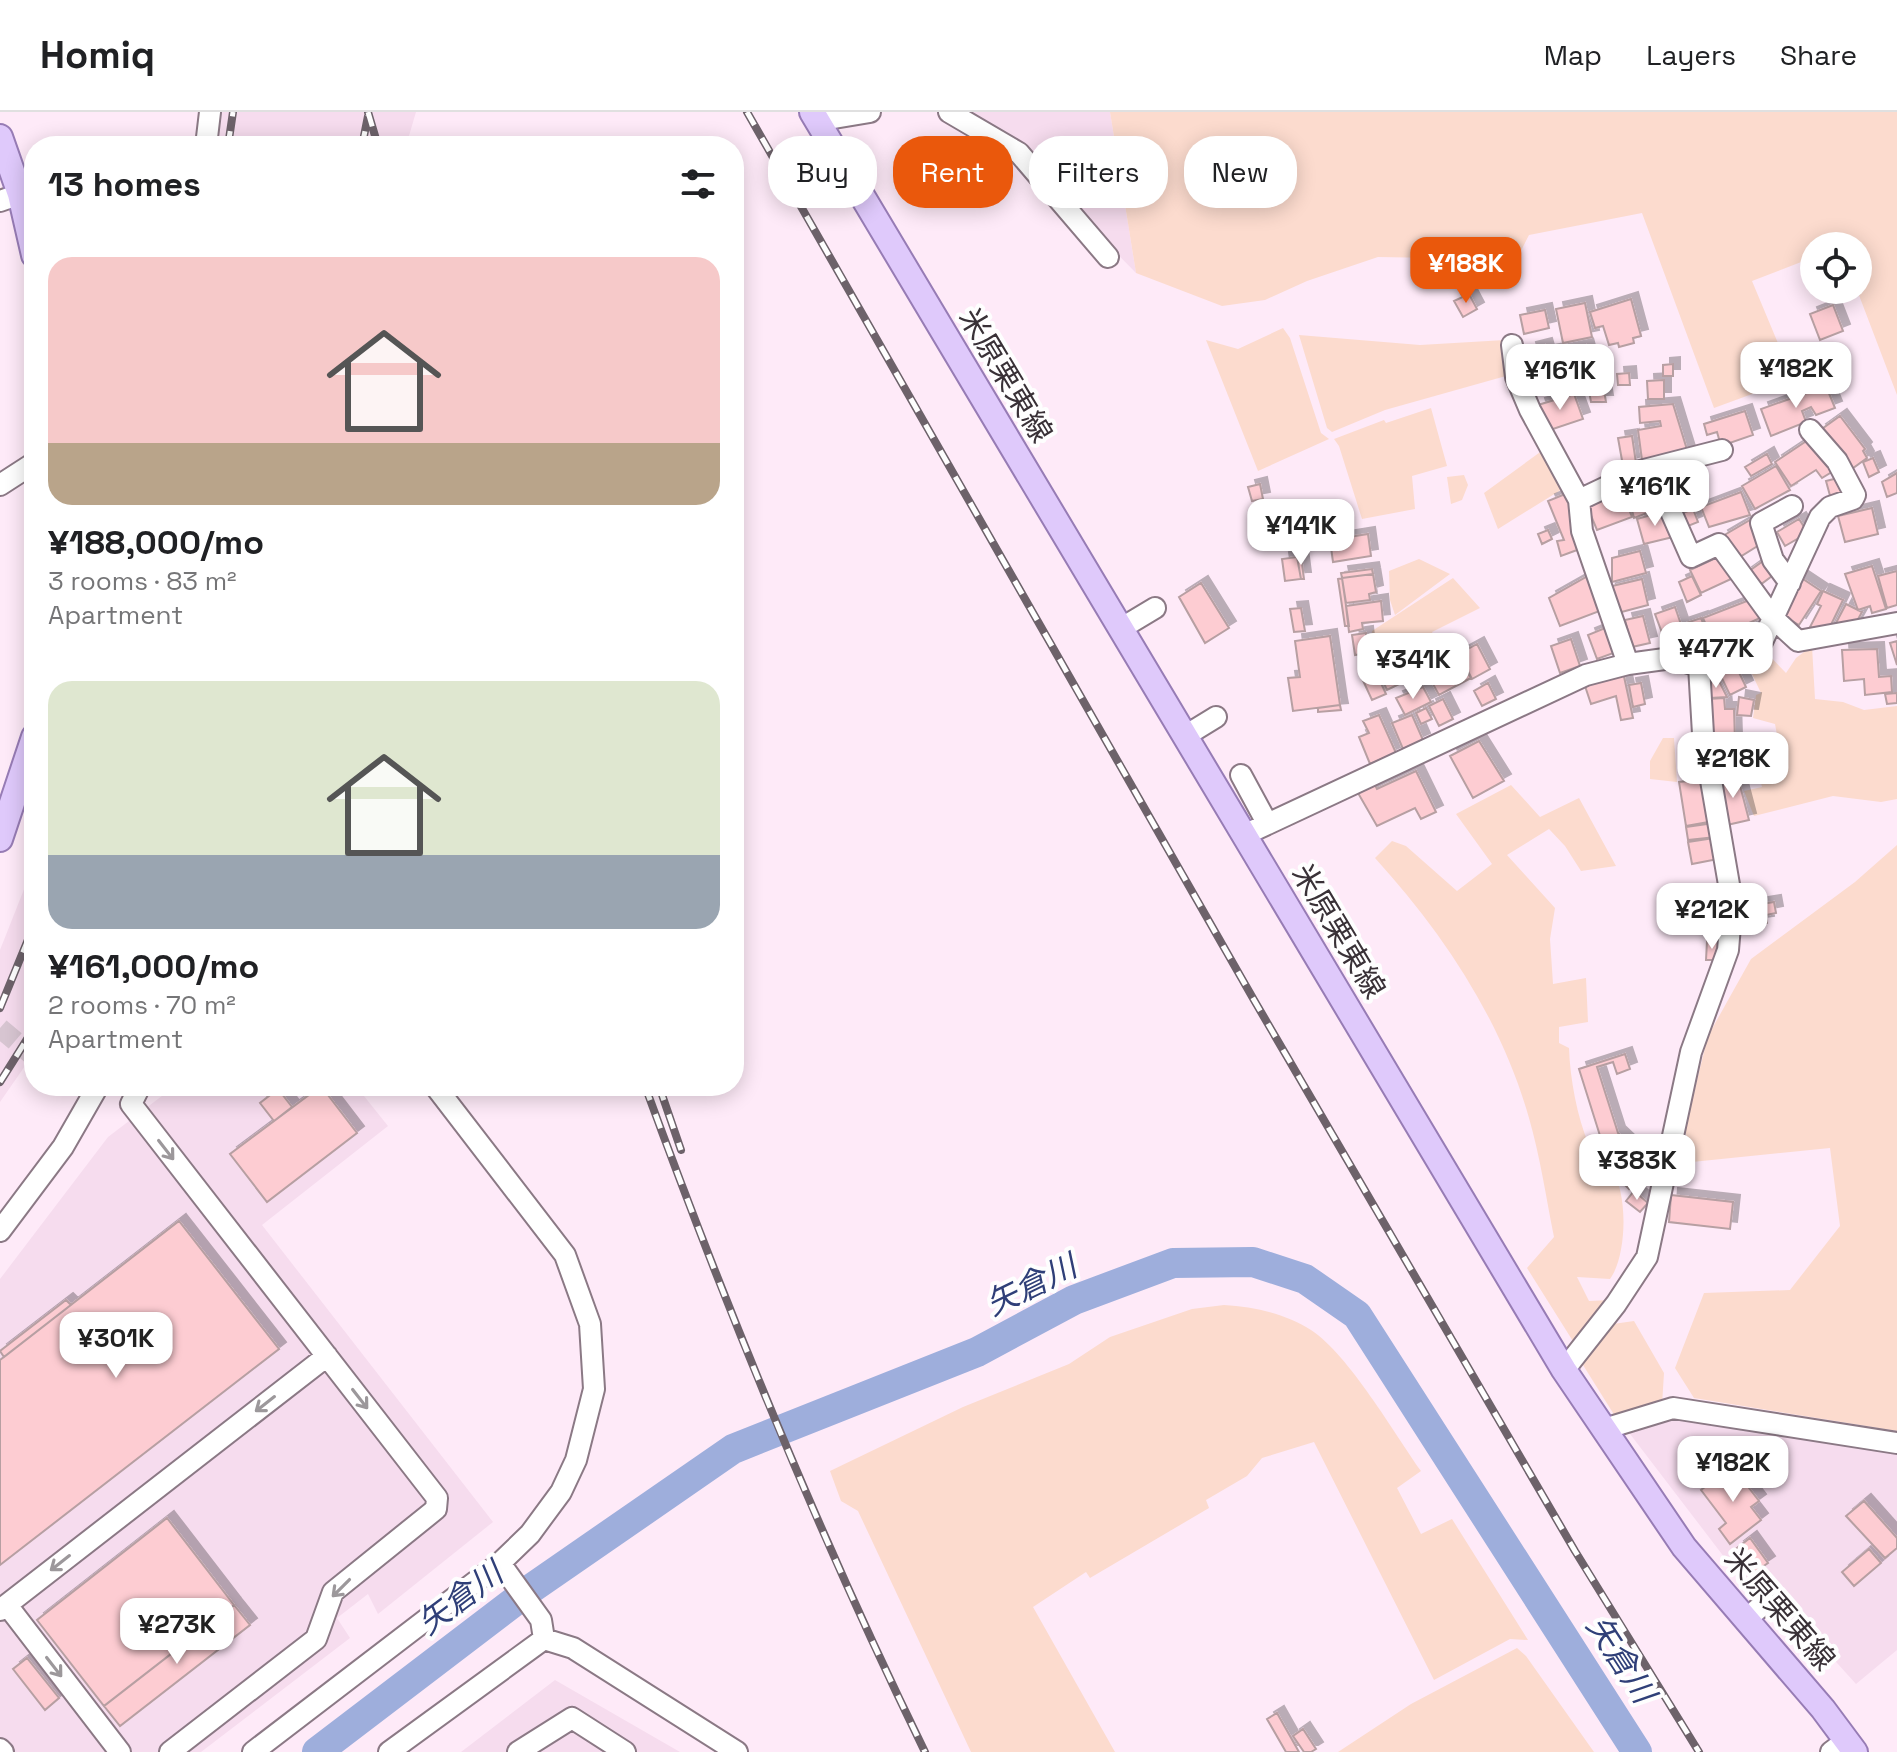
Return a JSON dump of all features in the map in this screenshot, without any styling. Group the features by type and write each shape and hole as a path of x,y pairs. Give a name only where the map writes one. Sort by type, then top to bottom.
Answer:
{"main road":[{"name":"米原栗東線","path":"814,116 1564,1370 1684,1547 1746,1619 1844,1748"},
{"path":"0,137 10,198 24,231"},
{"path":"0,839 24,767"}],"street":[{"path":"207,136 210,112"},
{"path":"814,116 870,112"},
{"path":"949,112 1019,153 1108,257"},
{"path":"1512,345 1516,377 1530,410 1579,500 1582,531 1596,564 1628,664"},
{"path":"1244,835 1586,675 1628,664 1672,658 1699,666 1762,642 1820,517 1830,507 1853,499 1855,495 1837,461 1810,430"},
{"path":"1579,500 1640,471 1722,450"},
{"path":"1661,467 1672,514 1691,557 1719,544 1772,617 1798,641 1897,623"},
{"path":"0,485 24,469"},
{"path":"1790,583 1773,560 1761,523 1792,506"},
{"path":"1120,629 1155,608"},
{"path":"1564,1370 1616,1304 1647,1257 1691,1052 1728,950 1732,902 1703,734 1699,666"},
{"path":"1185,736 1216,717"},
{"path":"1241,775 1267,823"},
{"path":"0,1231 63,1147 88,1096"},
{"path":"135,1096 131,1104 437,1498 436,1509 333,1592 316,1639 170,1752"},
{"path":"253,1752 502,1567 561,1492 576,1460 594,1389 590,1324 565,1255 443,1096"},
{"path":"120,1752 3,1608 327,1356"},
{"path":"1604,1429 1673,1408 1897,1443"},
{"path":"502,1567 543,1629 727,1749"},
{"path":"1746,1619 1765,1603"},
{"path":"389,1752 543,1629"},
{"path":"518,1752 572,1718 610,1749"}],"shaded area":[{"path":"221,112 416,112 409,136 217,136"},
{"path":"961,112 1110,112 1114,136 1029,136 1029,152 1013,142 1013,136 1002,136"},
{"path":"1110,112 1897,112 1897,395 1862,304 1872,304 1872,232 1800,232 1800,262 1752,281 1793,379 1714,408 1642,213 1529,235 1504,284 1436,258 1378,257 1307,281 1265,300 1222,306 1136,273 1126,208 1168,208 1168,136 1114,136"},
{"path":"1074,208 1126,208 1136,273"},
{"path":"1283,328 1290,338 1321,433 1329,439 1258,471 1206,340 1238,349"},
{"path":"1299,335 1420,345 1505,340 1513,374 1385,410 1332,432 1327,428"},
{"path":"1431,408 1447,466 1412,476 1415,509 1362,519 1339,446 1334,439 1384,420 1386,423"},
{"path":"1543,450 1564,488 1498,529 1484,493"},
{"path":"1464,475 1468,485 1462,500 1451,504 1447,477"},
{"path":"1419,559 1450,574 1395,615 1390,600 1389,571"},
{"path":"1453,578 1480,608 1432,632 1445,659 1424,672 1409,645 1397,649 1394,646 1376,654 1371,642 1372,631"},
{"path":"1812,646 1815,699 1843,702 1864,710 1897,706 1897,799 1881,802 1833,796 1754,816 1744,791 1762,787 1755,758 1780,752 1775,724 1753,718 1756,695 1761,693 1743,655 1762,648 1786,673 1796,658"},
{"path":"1663,738 1674,738 1677,782 1650,779 1650,761"},
{"path":"1511,785 1540,817 1579,798 1616,866 1581,871 1565,846 1549,829 1507,855 1555,908 1550,939 1553,984 1586,978 1588,1022 1559,1027 1559,1043 1569,1048 1575,1097 1589,1145 1610,1167 1623,1207 1620,1255 1610,1279 1577,1277 1589,1301 1611,1300 1576,1346 1527,1268 1554,1237 1533,1132 1503,1046 1446,947 1375,858 1392,841 1406,846 1457,891 1492,864 1456,814"},
{"path":"1897,845 1897,1431 1694,1398 1675,1368 1704,1293 1790,1290 1840,1226 1830,1148 1692,1162 1685,1129 1708,1036 1751,959 1855,882"},
{"path":"24,889 24,1067 0,1102 0,950"},
{"path":"162,1096 364,1096 388,1126 262,1225 493,1522 378,1614 368,1594 337,1618 350,1638 201,1752 0,1752 0,1279 108,1137"},
{"path":"1224,1305 1258,1309 1290,1319 1311,1330 1340,1357 1421,1471 1397,1488 1421,1534 1452,1519 1528,1640 1510,1639 1434,1680 1314,1442 1262,1458 1247,1476 1206,1500 1209,1508 1090,1578 1086,1572 1033,1607 1115,1752 971,1752 858,1511 841,1501 830,1471 963,1407 1069,1364 1110,1337 1192,1309"},
{"path":"1634,1321 1664,1373 1662,1405 1618,1421 1583,1365 1613,1324"},
{"path":"1669,1418 1897,1452 1897,1650 1856,1684 1809,1632 1796,1640 1744,1583 1627,1430"},
{"path":"1517,1648 1526,1656 1594,1752 1338,1752 1411,1704"},
{"path":"555,1680 680,1752 461,1752"}],"building":[{"path":"1469,294 1477,309 1463,317 1454,301"},
{"path":"1631,299 1641,336 1633,338 1634,343 1619,347 1618,343 1609,345 1603,326 1595,328 1590,312"},
{"path":"1585,303 1592,337 1563,343 1556,309"},
{"path":"1833,305 1843,331 1820,340 1810,314"},
{"path":"1545,310 1549,328 1524,334 1520,315"},
{"path":"1545,345 1547,352 1586,345 1592,367 1559,376 1560,382 1539,390 1536,375 1523,378 1519,360 1531,356 1529,349"},
{"path":"1673,364 1673,376 1663,376 1663,365"},
{"path":"1629,373 1630,385 1618,385 1617,374"},
{"path":"1664,380 1664,399 1648,399 1647,381"},
{"path":"1826,386 1835,408 1816,415 1811,407 1802,411 1806,422 1771,436 1761,409"},
{"path":"1604,390 1606,402 1591,402 1589,391"},
{"path":"1574,394 1583,419 1547,431 1538,405"},
{"path":"1673,404 1688,453 1642,460 1638,430 1661,426 1660,421 1640,423 1639,407"},
{"path":"1745,411 1753,435 1721,446 1717,432 1707,435 1704,424"},
{"path":"1840,416 1865,449 1867,458 1849,471 1819,431"},
{"path":"1632,436 1636,463 1623,466 1618,438"},
{"path":"1808,440 1835,470 1822,478 1816,470 1791,486 1775,462"},
{"path":"1767,454 1772,464 1751,476 1745,467"},
{"path":"1873,458 1879,472 1869,477 1863,462"},
{"path":"1690,464 1699,480 1689,486 1679,470"},
{"path":"1776,466 1790,490 1755,509 1742,486"},
{"path":"1650,473 1663,507 1634,518 1625,483"},
{"path":"1897,473 1897,493 1887,497 1882,482"},
{"path":"1842,477 1848,499 1832,503 1826,481"},
{"path":"1682,481 1689,497 1674,504 1669,486"},
{"path":"1260,484 1263,499 1252,501 1248,487"},
{"path":"1570,492 1577,510 1570,514 1577,550 1561,556 1557,541 1564,540 1548,501"},
{"path":"1622,492 1632,517 1597,530 1587,506"},
{"path":"1741,492 1750,515 1709,527 1701,507"},
{"path":"1872,508 1878,534 1845,542 1838,516"},
{"path":"1693,509 1698,522 1683,528 1678,515"},
{"path":"1665,511 1673,537 1644,544 1637,519"},
{"path":"1799,519 1806,530 1804,535 1785,546 1777,532"},
{"path":"1750,520 1764,542 1735,560 1721,537"},
{"path":"1548,530 1552,539 1542,544 1538,534"},
{"path":"1368,534 1371,556 1333,562 1330,540"},
{"path":"1640,551 1646,573 1612,582 1612,558"},
{"path":"1301,556 1304,579 1301,579 1297,557"},
{"path":"1720,556 1731,579 1701,593 1690,570"},
{"path":"1297,557 1301,579 1285,581 1282,559"},
{"path":"1766,559 1776,573 1756,588 1745,574"},
{"path":"1872,566 1886,609 1872,613 1870,606 1858,610 1845,574"},
{"path":"1372,569 1373,574 1342,578 1341,573"},
{"path":"1897,571 1897,605 1887,608 1878,576"},
{"path":"1595,572 1605,609 1560,626 1549,598"},
{"path":"1373,574 1376,592 1369,594 1370,600 1346,603 1342,578"},
{"path":"1692,576 1701,595 1687,602 1679,582"},
{"path":"1800,577 1821,591 1799,625 1784,616"},
{"path":"1342,578 1349,626 1345,626 1338,579"},
{"path":"1642,579 1648,605 1614,614 1608,587"},
{"path":"1201,583 1229,628 1205,643 1179,597"},
{"path":"1823,591 1843,600 1826,635 1810,627 1821,606 1817,604"},
{"path":"1752,599 1760,618 1749,623 1752,631 1715,646 1703,618"},
{"path":"1381,601 1383,621 1362,623 1363,629 1349,632 1346,606"},
{"path":"1846,604 1862,612 1852,630 1836,623"},
{"path":"1675,607 1686,639 1667,646 1655,614"},
{"path":"1301,608 1305,631 1294,632 1290,609"},
{"path":"1643,616 1650,643 1632,647 1625,620"},
{"path":"1701,618 1711,645 1693,651 1683,624"},
{"path":"1610,626 1619,651 1597,659 1588,635"},
{"path":"1366,633 1368,653 1355,655 1352,635"},
{"path":"1330,636 1340,705 1293,711 1288,678 1300,677 1295,641"},
{"path":"1571,639 1580,666 1560,673 1551,646"},
{"path":"1897,641 1897,665 1890,643"},
{"path":"1477,644 1490,669 1472,679 1459,654"},
{"path":"1390,649 1393,657 1408,649 1420,674 1387,690 1375,664 1384,659 1382,654"},
{"path":"1877,649 1879,677 1891,676 1892,692 1865,695 1864,679 1844,681 1842,650"},
{"path":"1458,656 1471,678 1439,695 1427,673"},
{"path":"1734,662 1746,687 1730,695 1718,670"},
{"path":"1374,668 1386,694 1372,700 1360,674"},
{"path":"1623,672 1633,718 1621,720 1616,696 1591,704 1584,683"},
{"path":"1709,681 1719,681 1727,697 1710,698"},
{"path":"1488,683 1496,699 1482,706 1474,691"},
{"path":"1641,683 1645,704 1633,707 1629,685"},
{"path":"1423,687 1431,702 1405,715 1396,698"},
{"path":"1897,693 1897,703 1887,704 1885,694"},
{"path":"1739,697 1754,700 1751,716 1737,715"},
{"path":"1724,698 1725,709 1734,709 1735,742 1717,743 1717,736 1709,736 1708,699"},
{"path":"1443,699 1453,719 1439,726 1429,706"},
{"path":"1340,705 1341,710 1318,712 1318,708"},
{"path":"1426,708 1432,719 1421,724 1416,713"},
{"path":"1379,715 1396,753 1370,764 1359,737 1369,733 1363,721"},
{"path":"1412,715 1423,740 1403,749 1392,723"},
{"path":"1479,741 1504,781 1473,798 1450,756"},
{"path":"1748,743 1749,761 1734,762 1734,773 1718,774 1717,744"},
{"path":"1416,771 1436,812 1421,819 1415,808 1377,826 1358,793 1375,785 1377,789"},
{"path":"1737,774 1749,820 1727,825 1718,779"},
{"path":"1707,779 1714,821 1686,826 1679,782"},
{"path":"1714,823 1716,837 1688,840 1686,827"},
{"path":"1714,838 1718,859 1692,864 1688,842"},
{"path":"1774,902 1776,913 1766,915 1767,923 1744,926 1742,907"},
{"path":"1707,941 1718,941 1718,960 1706,960"},
{"path":"1625,1054 1630,1069 1617,1074 1613,1062 1597,1067 1618,1133 1656,1169 1653,1181 1646,1184 1602,1142 1579,1069"},
{"path":"269,1096 283,1096 292,1107 274,1121 260,1103"},
{"path":"308,1096 329,1096 357,1133 267,1202 230,1154"},
{"path":"1625,1173 1635,1182 1629,1189 1619,1179"},
{"path":"1634,1191 1648,1203 1640,1212 1626,1201"},
{"path":"1671,1195 1733,1202 1730,1229 1669,1222"},
{"path":"179,1221 279,1349 0,1565 0,1360"},
{"path":"66,1300 71,1305 4,1357 0,1351"},
{"path":"1732,1466 1759,1501 1751,1507 1761,1520 1730,1544 1719,1529 1726,1523 1701,1490"},
{"path":"1864,1501 1897,1538 1897,1548 1885,1558 1846,1516"},
{"path":"167,1518 234,1605 104,1706 37,1620"},
{"path":"1750,1538 1768,1563 1755,1572 1737,1548"},
{"path":"1869,1549 1881,1563 1854,1586 1842,1572"},
{"path":"234,1605 250,1625 120,1726 104,1706"},
{"path":"27,1658 59,1698 45,1710 13,1669"},
{"path":"1277,1713 1299,1752 1286,1752 1267,1719"},
{"path":"1303,1729 1316,1749 1311,1752 1304,1752 1293,1736"}],"waterway":[{"name":"矢倉川","path":"317,1752 532,1588 733,1449 977,1352 1074,1300 1173,1263 1253,1262 1305,1279 1357,1315 1637,1752"}],"tunnel":[{"path":"0,1028 24,1048"}],"railway":[{"path":"229,136 233,112"},
{"path":"368,112 375,136"},
{"path":"747,112 1254,1000 1575,1551 1699,1752"},
{"path":"364,136 368,116"},
{"path":"0,1008 24,949"},
{"path":"0,1082 24,1044"},
{"path":"649,1096 776,1423 848,1588 925,1752"},
{"path":"662,1096 681,1150"}]}
